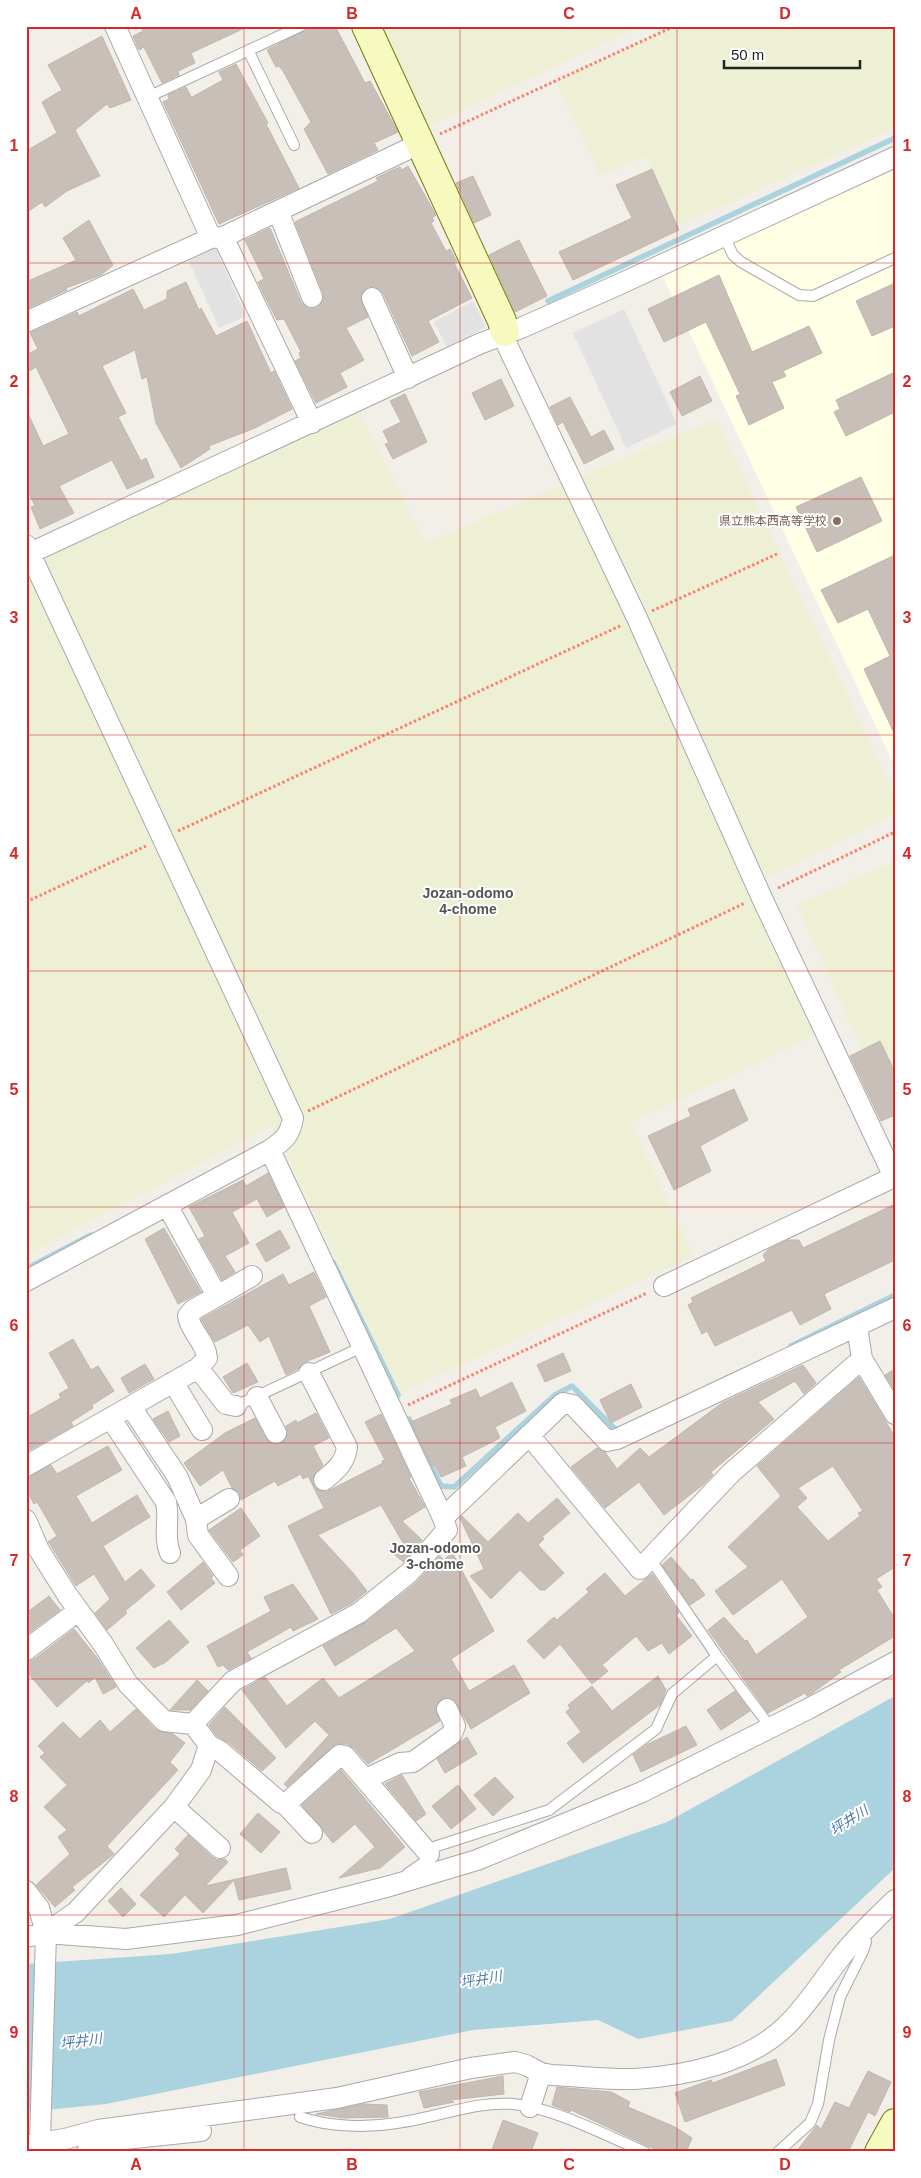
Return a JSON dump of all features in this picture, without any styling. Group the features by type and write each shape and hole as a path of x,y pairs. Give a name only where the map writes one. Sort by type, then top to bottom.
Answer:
{"street":[{"path":"115,26 217,238 312,423"},
{"path":"366,26 422,143 502,321 508,347 637,618 761,896 894,1178 664,1286"},
{"path":"26,322 278,211 422,143"},
{"path":"26,1281 270,1150 286,1139 291,1131 293,1118 28,551 312,423 505,332 521,328 724,236 895,156"},
{"path":"278,211 312,297"},
{"path":"372,298 408,378"},
{"path":"194,1724 233,1681 359,1613 409,1574 447,1530 270,1150"},
{"path":"167,1205 216,1296"},
{"path":"26,1466 198,1368 207,1358 206,1352 188,1321 188,1316 192,1310 252,1276"},
{"path":"443,1518 563,1403 573,1405 607,1441 617,1439 895,1308"},
{"path":"857,1327 862,1359 895,1414"},
{"path":"529,1435 640,1569 651,1560 731,1474 862,1359"},
{"path":"198,1368 226,1404 236,1406"},
{"path":"309,1373 346,1447 346,1458 338,1469 324,1480"},
{"path":"173,1382 202,1430"},
{"path":"257,1397 276,1433"},
{"path":"131,1407 177,1476 196,1519 198,1535 228,1576"},
{"path":"111,1419 166,1502 168,1512 166,1543 170,1554"},
{"path":"196,1519 229,1499"},
{"path":"26,1520 39,1550 128,1684 164,1721 194,1724"},
{"path":"26,1650 78,1611"},
{"path":"26,1937 46,1940 126,1939 237,1925 390,1886 476,1860 642,1792 771,1728 895,1662"},
{"path":"366,1779 395,1765 413,1762 452,1734 455,1726 447,1709"},
{"path":"194,1724 209,1746 220,1751 281,1803 284,1803 312,1834"},
{"path":"46,1940 76,1912 174,1807 201,1770 209,1746"},
{"path":"284,1803 340,1755 345,1756 429,1854"},
{"path":"174,1807 220,1848"},
{"path":"26,1890 39,1908 46,1940 35,2140 98,2130 300,2117"},
{"path":"86,2152 96,2145 115,2140 337,2098 472,2068 515,2062 526,2064 541,2073 633,2079 676,2075 716,2064 749,2051 786,2027 806,2005 841,1957 895,1900"},
{"path":"530,2106 541,2073"},
{"path":"879,2152 895,2123"}],"lane":[{"path":"148,97 249,52 301,26"},
{"path":"249,52 294,145"},
{"path":"724,236 733,256 799,295 814,296 895,258"},
{"path":"236,1406 362,1347"},
{"path":"651,1560 717,1656 771,1728"},
{"path":"390,1886 423,1863 434,1847 549,1810 656,1729 672,1694 717,1656"},
{"path":"778,2152 810,2123 818,2104 829,2040 840,1997 863,1951 866,1942 863,1932"},
{"path":"300,2117 318,2123 397,2123 464,2108 512,2104 530,2106 645,2152"}],"path":[{"path":"422,143 675,26"},
{"path":"26,902 777,554"},
{"path":"293,1118 895,832"},
{"path":"393,1412 664,1286"}],"shaded area":[{"path":"375,26 641,26 425,128"},
{"path":"677,26 895,26 895,128 678,226 646,156 600,176 556,81"},
{"name":"県立熊本西高等学校","path":"895,166 895,767 662,275"},
{"path":"215,247 246,316 219,328 188,259"},
{"path":"473,301 486,327 447,347 434,322"},
{"path":"624,309 677,424 626,448 573,333"},
{"path":"358,411 426,543 716,419 895,795 895,814 749,887 816,1035 631,1123 694,1256 401,1393 272,1126 26,1255 26,565"},
{"path":"895,861 895,1123 797,905"}],"water":[{"name":"坪井川","path":"895,1696 895,1868 732,2021 638,2039 598,2020 473,2030 106,2104 26,2112 26,1964 171,1954 390,1919 667,1822"}],"building":[{"path":"141,26 249,26 191,53 195,63 178,71 179,75 162,83 144,47 139,50 133,36 143,31"},
{"path":"313,26 335,26 365,83 370,81 398,132 374,143 378,150 328,174 304,129 311,122 283,71 279,66 276,67 267,50"},
{"path":"102,36 131,100 110,108 107,104 75,130 100,176 67,191 45,207 42,202 26,213 26,151 57,133 42,102 62,90 48,65"},
{"path":"236,64 268,123 266,124 299,188 219,224 163,102 169,99 168,95 186,87 191,97 194,96 223,80 219,72"},
{"path":"408,166 436,215 432,218 434,221 431,223 446,251 450,249 457,262 454,263 472,298 428,321 439,342 412,356 383,293 374,286 367,287 360,297 368,317 346,328 364,360 340,373 347,387 316,403 295,361 301,358 299,353 301,352 284,319 277,320 264,295 258,282 264,279 245,240 270,228 301,302 310,309 317,308 324,299 323,293 295,222 378,181 376,178 400,167 402,170"},
{"path":"652,169 679,230 573,280 559,252 632,218 616,185"},
{"path":"473,176 491,215 474,223 456,183"},
{"path":"89,220 113,265 101,275 66,288 67,290 26,309 26,282 76,260 63,238"},
{"path":"519,240 547,296 515,312 489,255"},
{"path":"719,275 752,352 809,326 822,353 783,371 786,376 772,382 784,408 749,425 736,396 740,394 706,322 664,342 648,309"},
{"path":"186,282 199,310 201,308 216,336 247,321 271,373 274,371 292,409 255,428 209,446 210,449 181,468 156,423 147,377 142,379 135,350 102,366 126,413 118,417 141,461 146,458 154,477 127,489 112,460 59,486 74,513 40,529 31,507 35,506 26,487 26,409 43,446 69,434 36,367 26,373 26,355 38,349 30,333 77,312 79,316 133,289 144,310 167,299 167,291"},
{"path":"895,283 895,326 872,336 856,301"},
{"path":"895,372 895,412 846,436 834,412 840,409 836,400"},
{"path":"700,376 712,401 682,416 670,392"},
{"path":"501,379 514,406 485,420 472,393"},
{"path":"405,394 427,442 393,459 385,444 389,443 383,431 401,422 390,401"},
{"path":"570,397 591,437 604,430 614,449 584,464 563,422 558,425 550,407"},
{"path":"861,477 882,521 817,552 796,507"},
{"path":"895,555 895,735 864,669 890,656 868,609 838,623 821,590"},
{"path":"880,1041 895,1072 895,1115 881,1121 850,1056"},
{"path":"734,1089 748,1120 700,1146 711,1171 674,1190 648,1136 691,1116 688,1109"},
{"path":"268,1173 284,1207 267,1217 257,1199 232,1212 249,1243 225,1256 235,1272 222,1280 199,1239 205,1236 189,1207 243,1180 246,1186"},
{"path":"895,1204 895,1260 824,1294 831,1309 800,1325 792,1310 715,1346 707,1331 702,1334 688,1305 693,1302 691,1298 766,1261 763,1255 769,1249 788,1240 799,1240 803,1248"},
{"path":"164,1228 201,1292 178,1304 145,1239"},
{"path":"280,1230 290,1248 266,1262 256,1244"},
{"path":"314,1272 326,1297 309,1306 330,1352 303,1363 298,1369 286,1375 269,1336 260,1342 248,1325 215,1342 201,1319 283,1274 289,1285"},
{"path":"73,1339 91,1370 98,1366 114,1391 92,1405 93,1408 71,1422 73,1426 26,1452 26,1418 61,1398 59,1394 69,1388 49,1353"},
{"path":"563,1353 571,1371 545,1382 537,1365"},
{"path":"247,1363 258,1382 233,1393 223,1377"},
{"path":"145,1364 154,1379 129,1393 121,1378"},
{"path":"803,1365 816,1383 804,1394 795,1381 758,1402 774,1419 711,1472 713,1475 704,1484 664,1515 639,1482 605,1508 571,1467 597,1448 605,1452 617,1469 640,1448 649,1457 722,1403"},
{"path":"895,1369 895,1388 894,1389 885,1375"},
{"path":"859,1377 895,1437 895,1567 876,1579 882,1587 877,1590 895,1619 895,1636 839,1670 841,1672 811,1694 807,1696 805,1693 768,1713 708,1630 724,1617 745,1641 747,1640 756,1655 808,1617 782,1579 733,1615 715,1591 748,1567 728,1547 781,1496 757,1466","holes":["833,1466 863,1511 858,1513 860,1516 828,1541 797,1507 807,1498 798,1488"]},
{"path":"512,1382 526,1411 495,1427 500,1438 462,1457 466,1466 441,1477 435,1465 432,1466 411,1422 452,1404 450,1400 476,1389 480,1398"},
{"path":"631,1384 642,1407 611,1423 600,1400"},
{"path":"168,1411 180,1436 169,1442 153,1419"},
{"path":"316,1413 329,1438 313,1446 323,1465 313,1476 315,1488 326,1492 383,1463 382,1461 385,1460 365,1422 381,1414 411,1477 409,1478 425,1507 402,1521 422,1540 403,1562 393,1553 403,1543 381,1505 318,1535 367,1591 352,1603 331,1614 288,1526 324,1508 308,1476 303,1479 301,1474 278,1486 275,1481 241,1500 239,1492 232,1488 223,1470 200,1486 184,1463 225,1433 255,1418 266,1439 276,1445 286,1439 288,1433 286,1426 296,1420 297,1423"},
{"path":"108,1446 122,1470 76,1496 92,1523 137,1495 150,1517 103,1546 125,1582 141,1569 155,1586 125,1611 127,1613 107,1630 95,1613 110,1599 94,1574 76,1586 48,1542 57,1536 37,1502 34,1504 26,1489 26,1478 51,1465 57,1474"},
{"path":"557,1498 570,1513 542,1537 544,1539 538,1545 564,1573 545,1590 540,1590 520,1570 491,1599 470,1576 484,1569 460,1518 462,1516 488,1542 518,1513 528,1523"},
{"path":"241,1508 260,1536 240,1550 243,1555 233,1562 209,1530"},
{"path":"452,1552 494,1631 451,1659 469,1691 514,1665 530,1693 471,1729 454,1700 442,1698 435,1708 440,1721 368,1764 354,1748 347,1744 336,1744 287,1787 284,1784 329,1735 315,1721 286,1748 242,1690 265,1677 287,1706 323,1678 339,1698 415,1651 396,1628 335,1666 323,1646 366,1622 417,1582 440,1556 444,1560"},
{"path":"671,1557 691,1580 693,1579 705,1595 690,1605 662,1565"},
{"path":"203,1562 213,1576 211,1578 215,1583 181,1610 167,1592"},
{"path":"605,1573 625,1596 652,1574 679,1613 676,1615 692,1636 669,1654 662,1643 648,1651 636,1636 602,1665 608,1671 592,1684 560,1644 544,1659 527,1641 554,1617 557,1620 589,1592 586,1589"},
{"path":"293,1584 318,1619 293,1631 291,1627 247,1652 251,1658 228,1670 223,1665 218,1667 207,1646 271,1611 264,1597"},
{"path":"49,1596 60,1610 26,1635 26,1613"},
{"path":"169,1620 189,1642 166,1662 154,1668 136,1648"},
{"path":"74,1629 98,1659 116,1687 103,1694 95,1677 89,1683 87,1681 57,1707 26,1671 26,1662 33,1660"},
{"path":"658,1676 666,1690 660,1705 583,1763 567,1743 581,1732 566,1712 570,1708 568,1705 592,1686 612,1711"},
{"path":"197,1680 208,1691 190,1710 170,1710"},
{"path":"735,1691 750,1711 721,1730 707,1710"},
{"path":"225,1707 276,1758 262,1771 228,1742 217,1736 209,1725"},
{"path":"136,1709 156,1730 173,1734 185,1743 170,1762 178,1770 107,1846 114,1854 72,1887 75,1890 55,1907 36,1885 70,1854 58,1837 67,1830 44,1807 67,1785 40,1757 45,1753 38,1746 63,1722 80,1739 100,1720 110,1732"},
{"path":"686,1726 697,1745 641,1772 633,1755 646,1745"},
{"path":"467,1737 477,1754 445,1773 437,1759"},
{"path":"341,1770 405,1847 380,1868 339,1878 375,1847 355,1824 333,1843 302,1805"},
{"path":"402,1775 426,1814 416,1821 385,1784"},
{"path":"495,1777 514,1797 493,1816 474,1795"},
{"path":"458,1785 476,1809 451,1829 432,1806"},
{"path":"258,1813 280,1832 261,1853 240,1834"},
{"path":"188,1835 212,1857 218,1860 225,1859 228,1862 205,1886 286,1868 291,1889 239,1900 234,1880 203,1913 185,1895 164,1917 140,1895 180,1854 175,1849"},
{"path":"121,1888 136,1904 123,1917 108,1901"},
{"path":"776,2059 785,2085 685,2122 675,2093 711,2080 713,2083"},
{"path":"868,2071 891,2082 875,2116 868,2112 848,2152 796,2152 817,2125 821,2129 835,2102 849,2108"},
{"path":"503,2076 504,2094 450,2100 454,2102 424,2108 419,2092"},
{"path":"557,2087 611,2092 630,2102 628,2107 675,2127 692,2138 686,2152 664,2152 571,2110 570,2112 552,2105"},
{"path":"363,2104 387,2105 388,2117 344,2118 316,2114"},
{"path":"503,2120 538,2133 531,2152 491,2152"}],"waterway":[{"path":"548,301 895,138"},
{"path":"26,1269 91,1235"},
{"path":"333,1262 398,1395"},
{"path":"791,1346 895,1295"},
{"path":"409,1419 441,1486 454,1487 555,1395 572,1386 616,1430 621,1428"}],"place":[{"name":"県立熊本西高等学校","path":"837,521"}],"district":[{"name":"Jozan-odomo 4-chome","path":"468,902"},
{"name":"Jozan-odomo 3-chome","path":"435,1556"}]}
